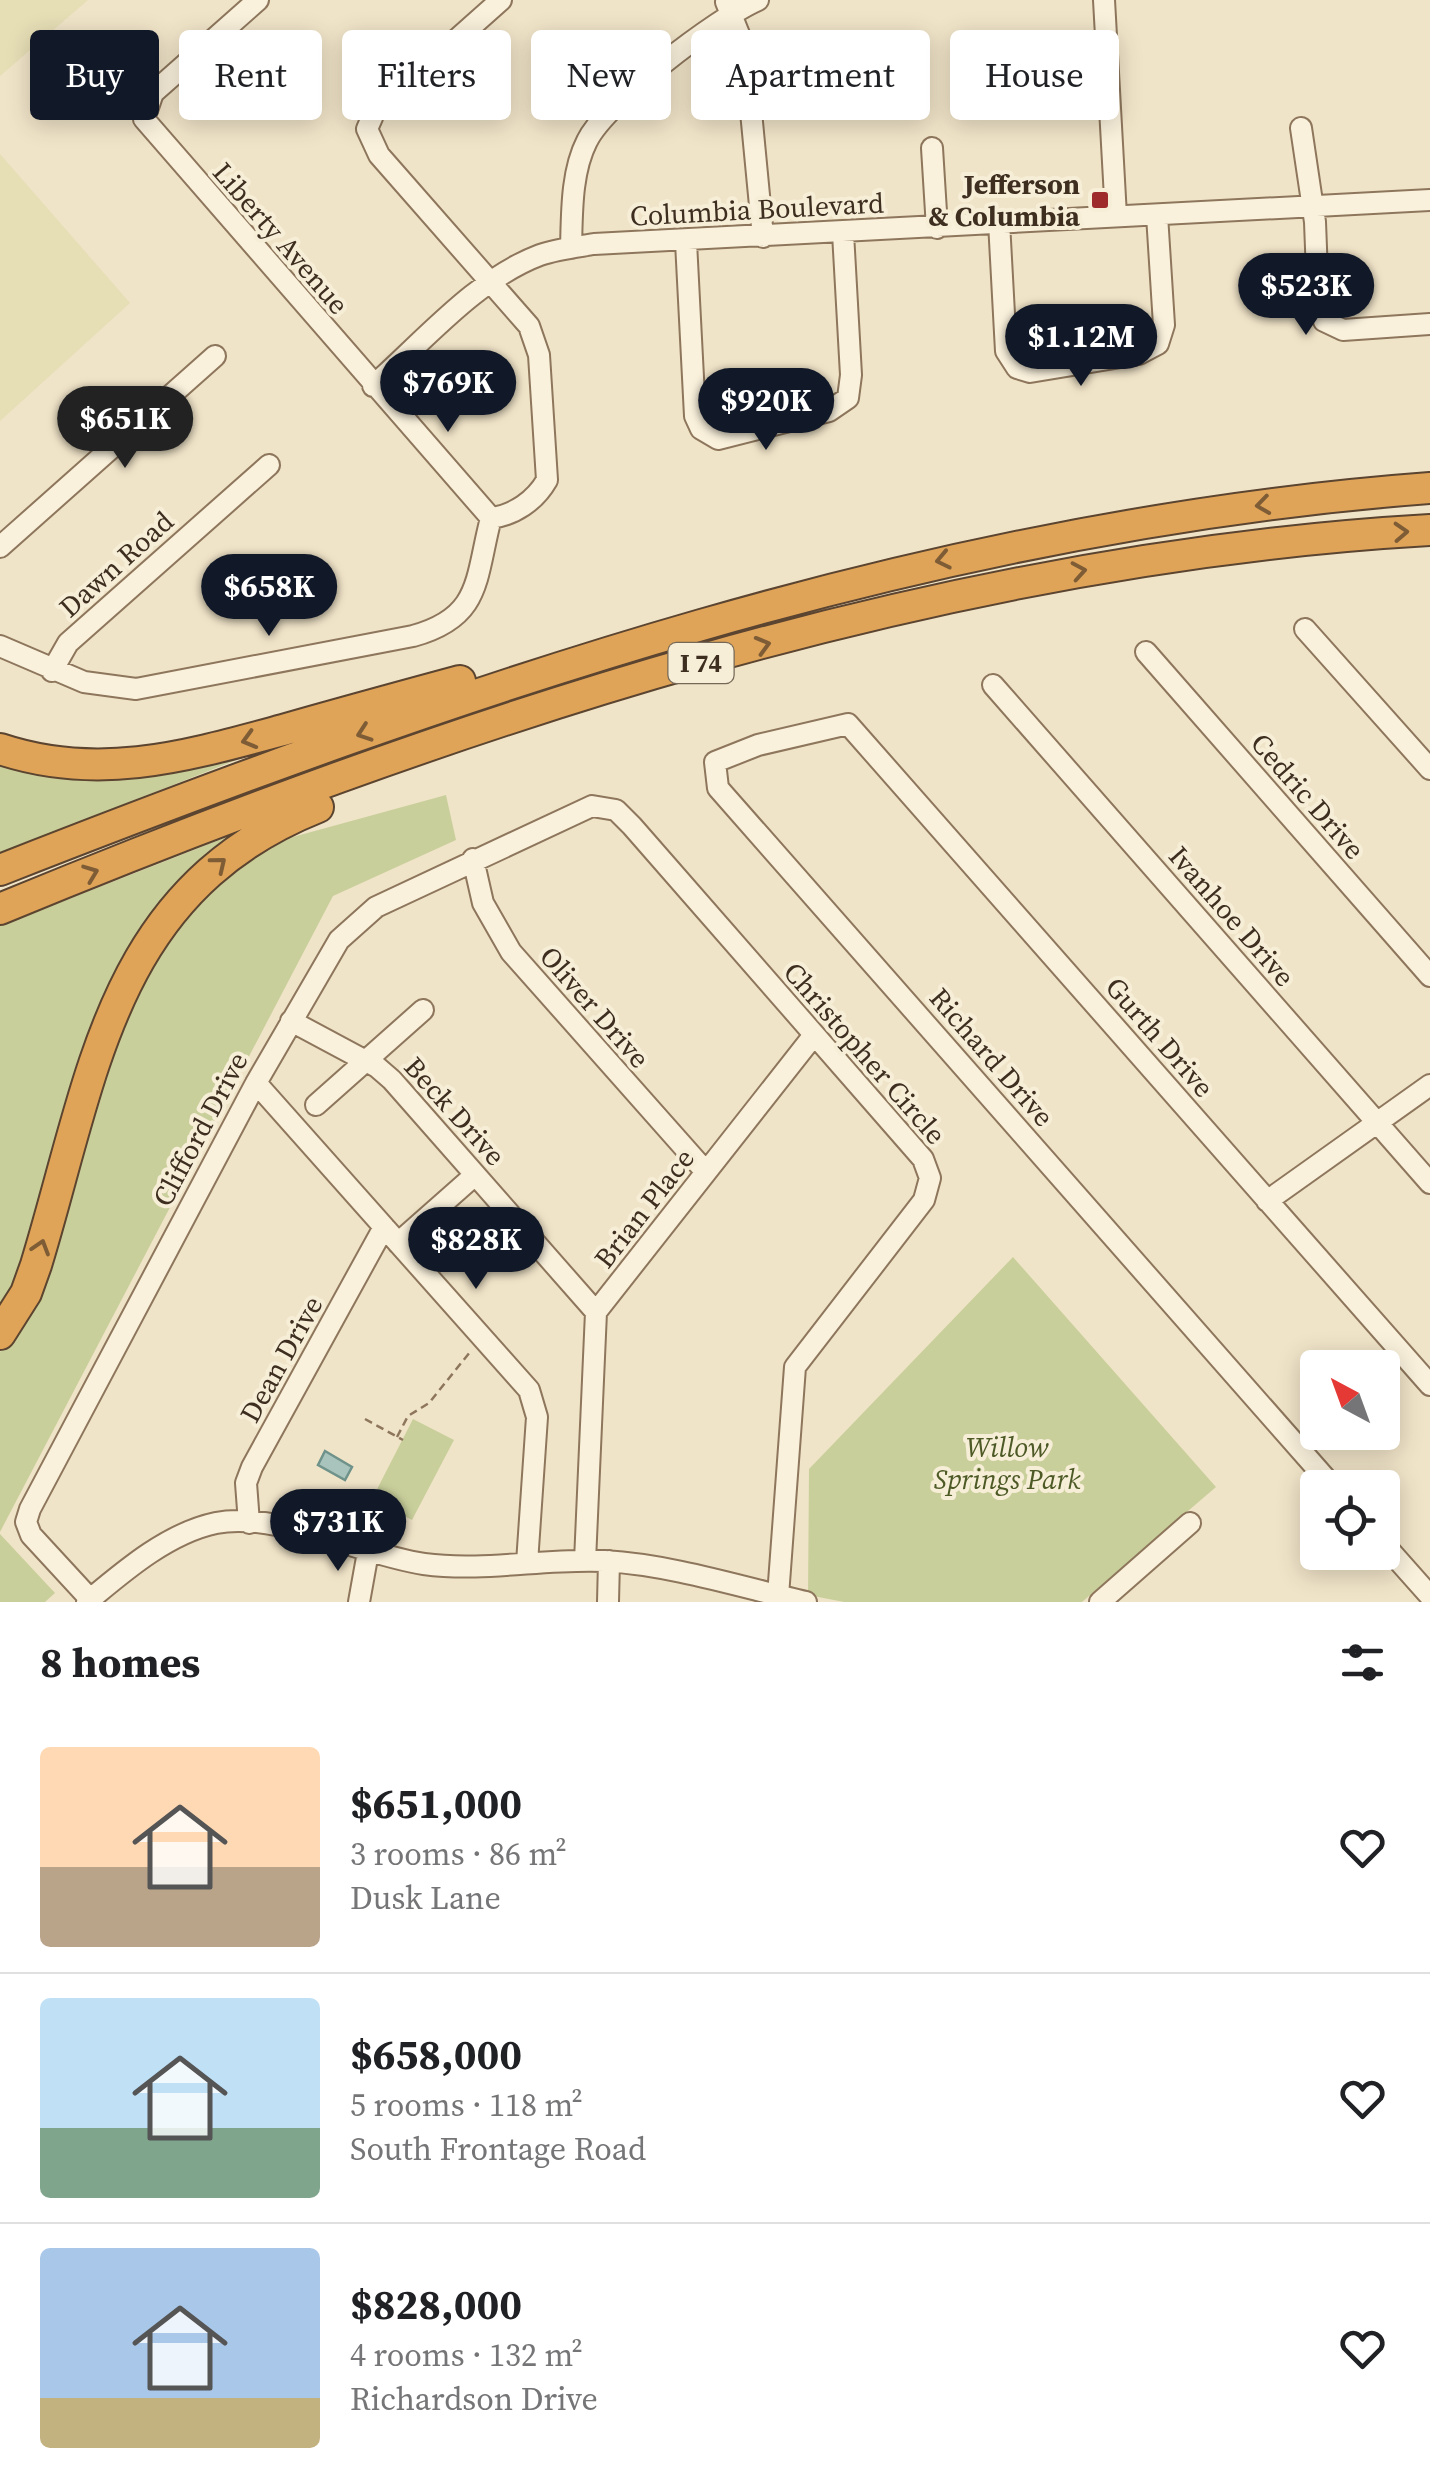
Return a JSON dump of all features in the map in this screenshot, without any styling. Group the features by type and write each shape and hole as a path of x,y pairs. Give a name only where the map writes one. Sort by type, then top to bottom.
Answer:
{"highway":[{"name":"I 74","path":"0,870 325,746 648,639 802,594 1044,540 1268,504 1430,488"},
{"name":"I 74","path":"0,909 364,771 623,684 856,619 1000,585 1246,546 1430,530"},
{"path":"0,749 48,762 88,766 158,763 501,669 648,639"},
{"path":"0,1334 26,1292 36,1264 121,991 146,944 176,904 238,849 284,822 623,684"}],"street":[{"name":"Liberty Avenue","path":"258,0 153,93 144,109 144,119 372,386 491,518"},
{"path":"0,646 52,671 108,687 162,686 436,629 463,612 470,600 491,518 510,514 529,502 542,489 548,473 534,337 380,154 367,129 374,113 501,0"},
{"path":"571,248 578,169 588,137 728,6 758,0"},
{"path":"1104,0 1116,216"},
{"path":"728,6 744,49 750,85 763,237"},
{"path":"1301,128 1312,207 1318,300 1324,321 1343,330 1430,324"},
{"path":"932,148 937,228"},
{"name":"Columbia Boulevard","path":"372,386 491,282 542,254 571,248 1430,200"},
{"path":"999,222 1006,352 1016,368 1030,372 1139,354 1158,344 1164,325 1157,215"},
{"path":"686,242 695,416 701,429 718,439 829,411 848,398 851,375 842,233"},
{"path":"0,547 215,356"},
{"name":"Dawn Road","path":"52,671 68,643 269,465"},
{"path":"1306,628 1430,769"},
{"name":"Cedric Drive","path":"1146,652 1430,976"},
{"name":"Ivanhoe Drive","path":"993,684 1430,1183"},
{"name":"Gurth Drive","path":"848,724 1430,1385"},
{"name":"Richard Drive","path":"848,724 722,756 713,768 718,788 1318,1470"},
{"name":"Clifford Drive","path":"89,1601 31,1536 26,1522 256,1083 339,940 362,916 580,808 601,806"},
{"name":"Christopher Circle","path":"601,806 616,810 632,826 923,1159 930,1178 924,1200 795,1366 778,1596"},
{"name":"Oliver Drive","path":"473,860 483,903 510,952 706,1172"},
{"path":"316,1104 424,1010"},
{"name":"Beck Drive","path":"291,1021 366,1060 392,1080 596,1312"},
{"name":"Brian Place","path":"586,1560 596,1312 814,1035"},
{"path":"256,1083 483,1337 534,1400 537,1417 528,1564"},
{"path":"1267,1201 1430,1084"},
{"name":"Dean Drive","path":"249,1522 246,1483 252,1466 391,1235 475,1175"},
{"path":"89,1601 153,1553 195,1530 214,1524 249,1522 368,1552 455,1567 609,1562 806,1602"},
{"path":"1100,1602 1190,1523"},
{"path":"359,1602 368,1552"},
{"path":"608,1602 609,1562"},
{"path":"1400,1562 1430,1596"}],"path":[{"path":"397,1437 408,1416 429,1403 483,1337"},
{"path":"365,1419 403,1440"}],"shaded area":[{"path":"0,0 88,0 53,30 30,30 30,50 0,76"},
{"path":"0,154 130,303 0,421"}],"green space":[{"path":"267,748 0,853 0,759"},
{"path":"446,795 456,840 333,896 0,1532 0,1352 10,1341 137,982 171,927 260,846"},
{"path":"242,831 166,900 19,1286 0,1318 0,926"},
{"name":"Willow Springs Park","path":"1013,1257 1216,1487 1082,1602 844,1602 808,1595 809,1469"},
{"path":"413,1419 454,1440 412,1520 372,1499"},
{"path":"0,1534 55,1593 45,1602 0,1602"}],"water":[{"path":"325,1451 352,1467 345,1480 318,1465"}],"place":[{"name":"Jefferson & Columbia","path":"1100,200"}]}
